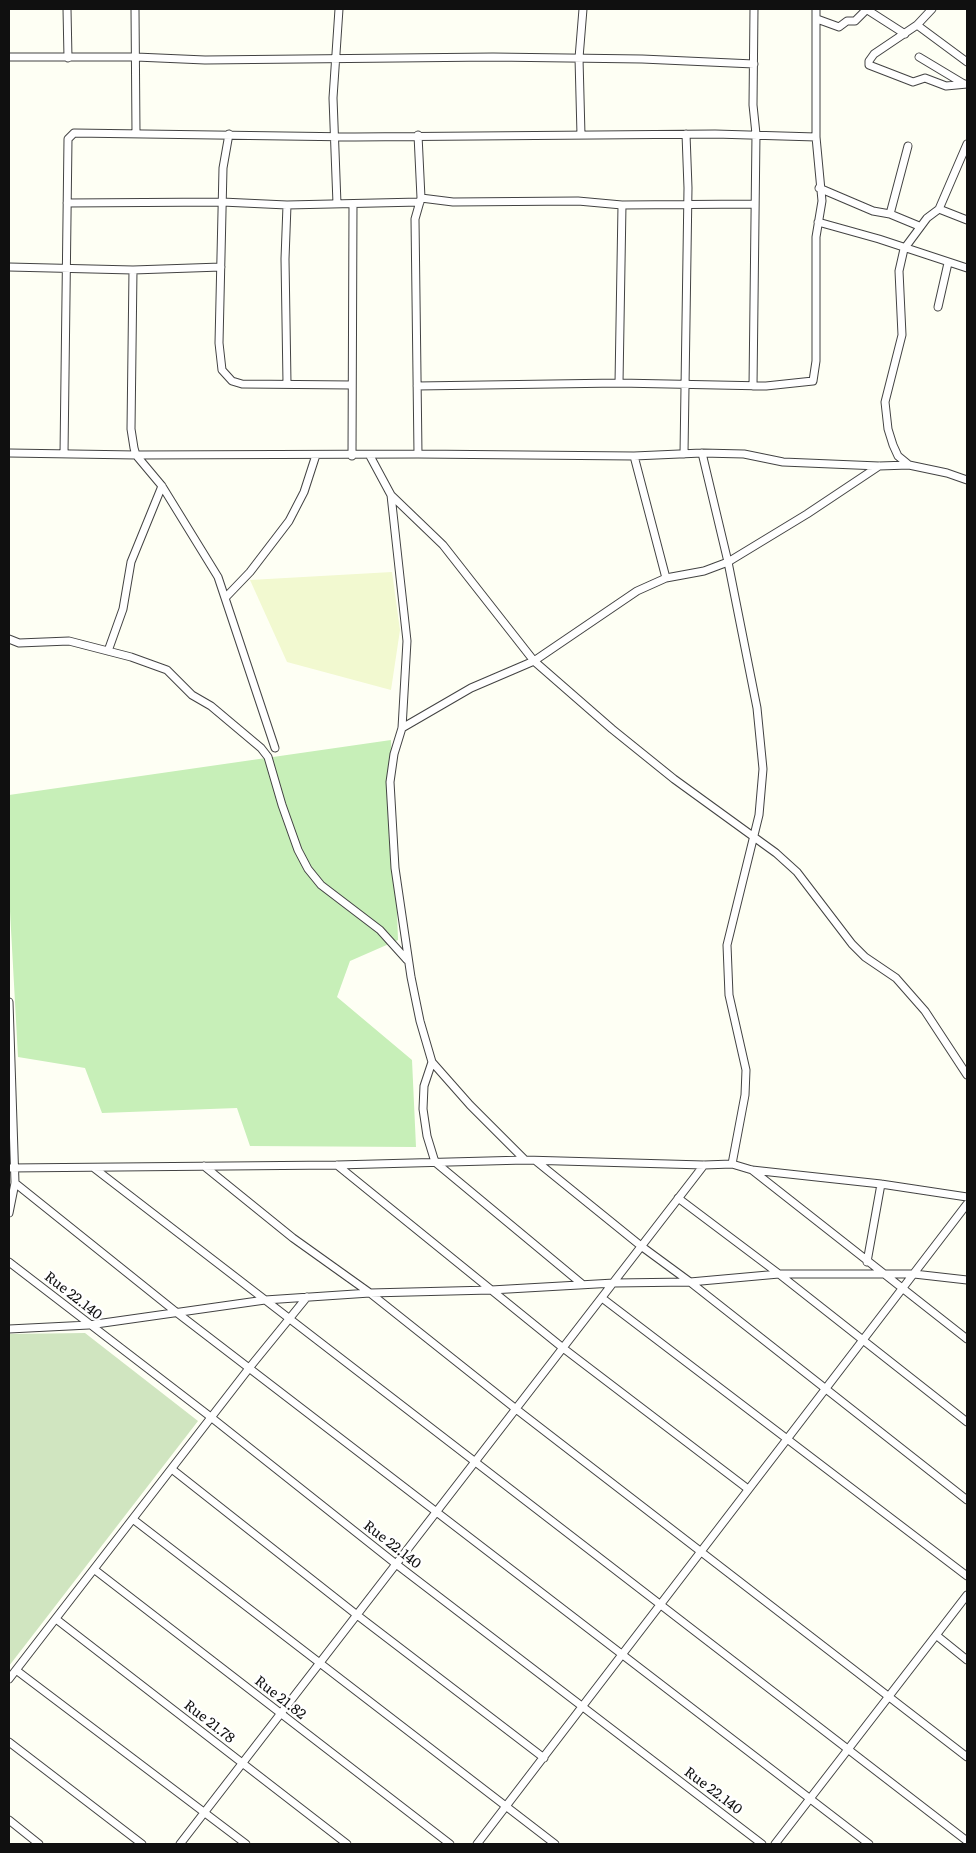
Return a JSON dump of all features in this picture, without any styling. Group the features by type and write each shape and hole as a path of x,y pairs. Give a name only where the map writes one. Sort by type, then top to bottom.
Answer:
{"street":[{"path":"67,9 68,58"},
{"path":"135,9 136,133"},
{"path":"337,204 333,98 339,9"},
{"path":"581,135 579,58 583,9"},
{"path":"753,386 756,134 753,105 754,9"},
{"path":"417,386 619,383 777,386 813,381 816,361 815,256 822,201 819,188 816,137 816,9"},
{"path":"817,19 839,27 847,21 855,21 866,9 905,34"},
{"path":"919,9 923,18"},
{"path":"932,9 917,26 874,54 869,60 869,65 913,82 925,78 946,86 966,84"},
{"path":"917,26 967,62"},
{"path":"9,58 136,57 205,60 579,58 754,64"},
{"path":"920,57 966,84"},
{"path":"64,454 67,203 70,136 74,133 334,136 756,134 816,137"},
{"path":"229,134 224,152 221,267 220,356 226,377 242,384 287,383 352,386"},
{"path":"684,454 686,134"},
{"path":"418,135 420,200 415,219 418,454"},
{"path":"908,465 898,456 893,445 888,429 885,402 902,335 898,284 904,249 919,226 933,212 939,209 967,144"},
{"path":"890,214 908,146"},
{"path":"819,188 873,211 890,214 919,226"},
{"path":"67,203 222,202 287,205 420,200 453,202 578,201 622,205 755,204"},
{"path":"352,456 353,204"},
{"path":"287,205 287,383"},
{"path":"619,383 622,205"},
{"path":"939,209 967,220"},
{"path":"818,222 879,239 904,249 967,268"},
{"path":"938,307 948,263"},
{"path":"9,266 133,270 221,267"},
{"path":"133,270 131,429 136,456 162,486 214,570 226,597 241,651 275,748"},
{"path":"9,453 136,456 370,456 418,454 634,456 702,453 744,454 783,462 879,466 908,465 947,473 967,480"},
{"path":"702,453 728,562 757,708 764,769 762,796 754,838 727,945 729,995 746,1070 745,1095 732,1164"},
{"path":"226,597 250,572 289,522 304,492 316,455"},
{"path":"370,456 391,495 443,545 534,661 612,729 776,853 797,872 852,944 865,957 896,978 925,1011 967,1075"},
{"path":"634,456 666,578"},
{"path":"402,728 471,688 534,661 637,591 666,578 704,571 728,562 807,514 879,466"},
{"path":"108,651 123,609 131,562 162,486"},
{"path":"391,495 407,641 402,728 394,754 390,782 396,868 408,960 420,1021 432,1062 470,1105 525,1160"},
{"path":"9,639 19,643 69,641 167,670 192,695 211,706 261,748 268,757 288,823 308,869 320,885 380,930 408,960"},
{"path":"9,1002 12,1167 15,1183 9,1213"},
{"path":"432,1062 424,1086 423,1109 427,1136 435,1162 582,1284"},
{"path":"12,1167 94,1168 337,1165 525,1160 536,1162 732,1164 752,1170 967,1196"},
{"path":"536,1162 967,1500"},
{"path":"337,1165 563,1348 748,1489"},
{"path":"180,1844 704,1165"},
{"path":"204,1166 293,1238 370,1293 516,1409 967,1757"},
{"path":"94,1168 967,1841"},
{"path":"752,1170 967,1340"},
{"path":"15,1183 176,1312 250,1366 869,1844"},
{"path":"867,1262 880,1184"},
{"path":"678,1198 780,1274 967,1422"},
{"path":"477,1844 584,1708 748,1489 903,1290 967,1204"},
{"name":"Rue 22.140","path":"9,1262 212,1418 396,1564 762,1844"},
{"path":"9,1329 89,1325 265,1300 370,1293 491,1290 582,1284 690,1282 780,1274 914,1274 967,1280"},
{"path":"9,1679 96,1570 250,1366 307,1297"},
{"path":"602,1298 967,1576"},
{"path":"172,1470 357,1616 544,1758"},
{"path":"134,1520 555,1844"},
{"name":"Rue 21.82","path":"96,1570 450,1844"},
{"path":"775,1844 967,1595"},
{"name":"Rue 21.78","path":"56,1619 347,1844"},
{"path":"936,1635 967,1660"},
{"path":"16,1670 246,1844"},
{"path":"9,1742 142,1844"},
{"path":"9,1820 39,1844"}],"green space":[{"path":"392,572 400,630 391,690 287,662 250,580"},
{"path":"391,740 398,940 350,961 337,997 412,1060 416,1147 250,1146 237,1108 102,1113 85,1068 18,1057 9,893 9,795"},
{"path":"85,1333 198,1421 9,1666 9,1334"}]}
